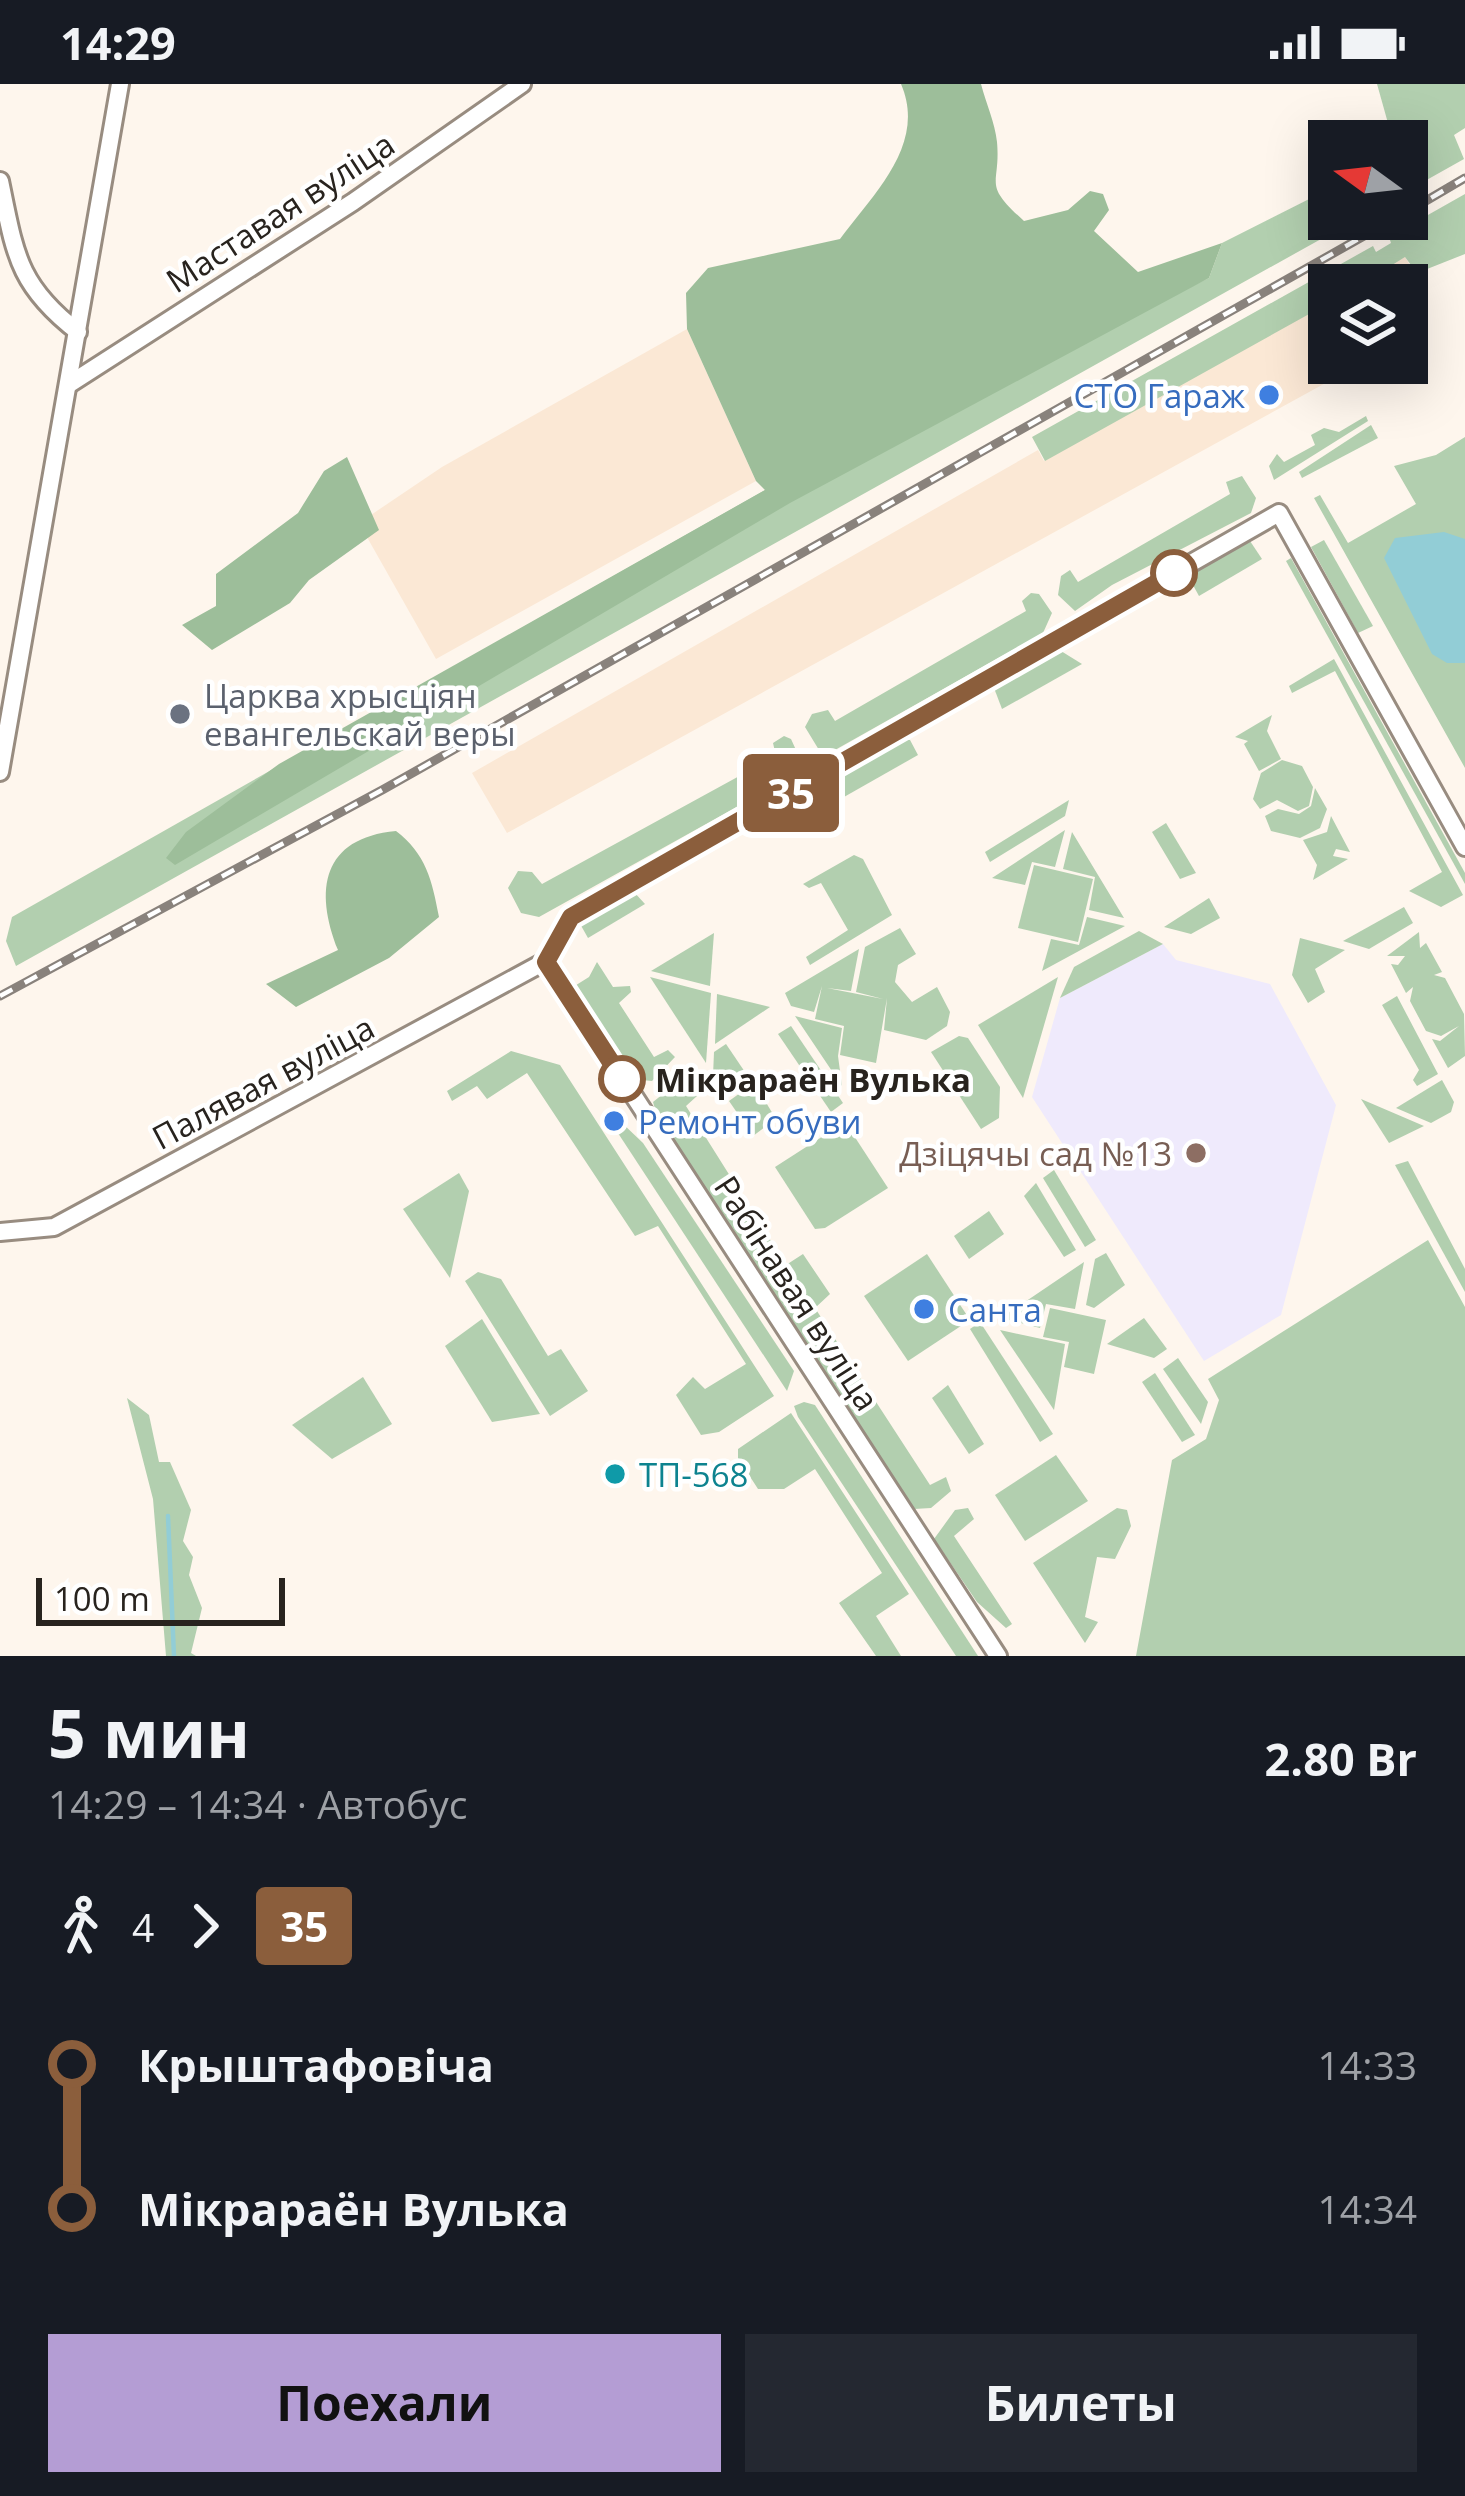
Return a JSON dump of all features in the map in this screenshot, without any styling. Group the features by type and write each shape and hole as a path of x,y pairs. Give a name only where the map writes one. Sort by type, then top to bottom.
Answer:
{"street":[{"path":"0,772 120,84"},
{"name":"Маставая вуліца","path":"68,385 352,202 522,84"},
{"path":"0,181 23,277 42,302 78,332"},
{"path":"546,962 571,917 1279,513 1465,847"},
{"name":"Палявая вуліца","path":"0,1232 54,1227 546,962"},
{"name":"Рабінавая вуліца","path":"546,962 998,1656"}],"shaded area":[{"path":"1308,312 1308,384 1324,384 507,833 472,773 1038,450 1044,461"},
{"path":"687,329 756,481 436,659 359,523 442,467"},
{"name":"Дзіцячы сад №13","path":"1163,944 1176,960 1270,984 1336,1105 1281,1315 1204,1361 1032,1097 1060,998"}],"green space":[{"path":"901,84 981,84 996,135 998,191 1024,221 1068,210 1090,191 1103,194 1109,210 1094,231 1138,272 1222,243 1209,278 790,503 175,865 166,858 186,832 279,764 765,490 756,481 687,329 686,293 708,268 840,239 881,186 902,147 907,106"},
{"path":"1377,84 1465,84 1465,128 1454,135 1464,159 1428,179 1428,120 1387,120"},
{"path":"1465,194 1465,254 1428,269 1428,264 1410,264 1405,257 1394,264 1341,264 1373,246 1376,252 1390,240 1428,240 1428,215"},
{"path":"1308,200 1308,240 1319,240 16,966 6,941 12,917 767,489 1209,278 1222,243"},
{"path":"1308,282 1308,315 1045,461 1032,437"},
{"path":"1366,416 1368,421 1274,480 1269,466 1277,454 1284,462 1315,445 1311,435 1324,428 1339,432"},
{"path":"1371,425 1378,438 1302,478 1299,472"},
{"path":"1465,437 1465,768 1314,498 1320,495 1348,543 1416,504 1394,466 1436,455"},
{"path":"347,457 379,530 309,580 290,603 212,650 182,625 216,606 216,574 298,513 324,471"},
{"path":"1242,476 1256,498 1251,513 1112,585 1075,611 1058,595 1061,576 1070,570 1078,582 1230,494 1226,482"},
{"path":"1324,540 1373,626 1358,633 1311,547"},
{"path":"1250,541 1262,559 1199,596 1188,576"},
{"path":"1291,558 1465,873 1465,884 1286,561"},
{"path":"1031,593 1039,594 1052,613 1043,633 835,750 819,750 805,727 812,714 828,710 835,721 1026,611 1022,601"},
{"path":"1061,651 1082,664 1002,709 994,688"},
{"path":"1334,659 1463,895 1441,907 1409,891 1442,872 1335,671 1292,693 1289,686"},
{"path":"1272,715 1267,731 1281,759 1259,771 1244,744 1248,741 1235,737"},
{"path":"784,736 791,739 801,761 794,775 539,917 521,913 508,888 518,871 532,872 542,884 776,756 773,743"},
{"path":"910,740 918,755 844,797 843,773"},
{"path":"1282,760 1302,766 1313,787 1309,806 1298,811 1277,800 1260,809 1253,799 1261,773"},
{"path":"1315,788 1327,809 1320,828 1300,838 1271,831 1265,816 1278,809 1299,814 1311,806"},
{"path":"1069,800 1065,816 990,862 985,852"},
{"path":"1331,816 1350,852 1336,849 1333,856 1348,859 1313,880 1317,865 1303,840 1327,832"},
{"path":"1166,823 1196,873 1180,879 1152,832"},
{"path":"1065,830 1055,867 1032,862 1025,885 992,878"},
{"path":"396,831 426,869 439,917 389,958 296,1007 266,984 338,950 327,907 330,871 352,844"},
{"path":"1072,832 1124,918 1089,910 1095,877 1063,869"},
{"path":"854,855 863,859 892,915 810,965 806,957 848,930 821,883 809,888 803,884"},
{"path":"1034,865 1093,879 1078,942 1018,928"},
{"path":"633,891 645,904 588,938 579,922"},
{"path":"1209,898 1220,918 1191,934 1164,927"},
{"path":"1404,907 1413,923 1369,949 1343,941"},
{"path":"1087,917 1125,926 1042,971 1051,939 1079,945"},
{"path":"900,928 916,954 898,965 895,982 912,1002 937,987 950,1012 947,1026 926,1040 884,1030 887,998 876,1063 840,1055 844,1026 815,1019 822,986 814,1012 791,1006 785,993 859,949 851,991 827,988 883,999 856,992 865,947"},
{"path":"1139,931 1163,944 1060,998 1074,967"},
{"path":"1419,932 1420,948 1426,943 1442,972 1434,975 1445,978 1464,1014 1465,1056 1448,1068 1432,1039 1440,1041 1459,1026 1441,1036 1426,1031 1410,1001 1413,987 1406,993 1391,964 1398,965 1405,956 1387,956"},
{"path":"714,933 710,986 651,971"},
{"path":"1300,938 1345,950 1315,969 1325,992 1308,1003 1292,975"},
{"path":"597,962 613,987 630,986 631,992 619,1003 654,1057 668,1050 675,1057 652,1081 631,1079 573,987 589,977"},
{"path":"650,977 711,993 706,1063"},
{"path":"1058,977 1023,1098 978,1025"},
{"path":"717,994 770,1007 715,1044"},
{"path":"1397,996 1438,1074 1417,1086 1413,1080 1419,1070 1382,1005"},
{"path":"795,1016 842,1028 838,1056 842,1086"},
{"path":"791,1026 843,1103 831,1112 778,1034"},
{"path":"959,1036 968,1038 1000,1087 999,1118 981,1129 931,1052"},
{"path":"726,1044 749,1078 726,1095 713,1076 714,1052"},
{"path":"511,1051 560,1065 774,1396 719,1432 701,1435 676,1395 693,1377 705,1389 746,1364 658,1226 635,1236 527,1073 487,1099 477,1086 452,1101 447,1091"},
{"path":"1442,1080 1454,1102 1451,1112 1431,1123 1396,1108"},
{"path":"678,1082 693,1085 697,1096 686,1106 786,1265 803,1254 830,1294 815,1308 930,1485 946,1477 951,1491 931,1508 914,1509 908,1504 658,1119 653,1102"},
{"path":"754,1083 776,1119 753,1136 729,1101"},
{"path":"1361,1099 1424,1126 1389,1143"},
{"path":"621,1122 643,1143 794,1371 787,1391 614,1127"},
{"path":"845,1122 888,1188 825,1228 815,1229 775,1167"},
{"path":"1408,1161 1465,1269 1465,1292 1395,1165"},
{"path":"1054,1170 1096,1240 1085,1247 1043,1178"},
{"path":"459,1173 469,1191 450,1278 403,1209"},
{"path":"1036,1183 1076,1250 1064,1257 1024,1196"},
{"path":"989,1211 1004,1234 969,1259 954,1236"},
{"path":"1428,1240 1465,1307 1465,1656 1136,1656 1172,1460 1206,1439 1219,1400 1208,1379"},
{"path":"1106,1253 1125,1285 1094,1308 1086,1305 1095,1259"},
{"path":"927,1254 970,1320 908,1361 864,1296"},
{"path":"1084,1262 1075,1309 1046,1304 1040,1328 1001,1318"},
{"path":"478,1272 501,1279 548,1356 561,1349 588,1391 550,1416 465,1281"},
{"path":"1050,1308 1106,1320 1094,1374 1064,1367 1069,1342 1043,1337"},
{"path":"1144,1318 1167,1349 1154,1358 1107,1344"},
{"path":"482,1319 540,1414 492,1422 445,1346"},
{"path":"980,1322 1053,1434 1040,1442 970,1329"},
{"path":"1000,1330 1065,1344 1054,1410"},
{"path":"1178,1358 1208,1402 1201,1424 1163,1369"},
{"path":"1155,1373 1195,1435 1182,1442 1142,1382"},
{"path":"363,1377 392,1424 332,1459 292,1425"},
{"path":"948,1385 984,1444 969,1454 932,1398"},
{"path":"127,1398 149,1415 159,1462 170,1462 191,1510 183,1541 193,1557 189,1575 202,1608 191,1653 196,1656 166,1656 153,1499"},
{"path":"815,1405 978,1656 956,1656 798,1417 794,1406"},
{"path":"791,1413 909,1594 876,1616 901,1656 876,1656 839,1603 882,1573 815,1469 784,1489 758,1489 738,1458 738,1449"},
{"path":"1056,1455 1088,1501 1025,1541 995,1495"},
{"path":"968,1508 974,1519 954,1536 1012,1624 1006,1628 977,1602 934,1539 955,1510"},
{"path":"1117,1508 1127,1510 1131,1526 1115,1559 1097,1557 1085,1617 1098,1622 1085,1643 1033,1563"}],"water":[{"path":"1444,532 1465,539 1465,663 1447,663 1432,654 1384,558 1395,538"}],"waterway":[{"path":"168,1516 174,1656"}],"railway":[{"path":"1428,200 1465,178"},
{"path":"0,996 384,789 1357,240"}],"bus line":[{"name":"35","path":"622,1079 546,962 571,917 1174,573"}],"place":[{"name":"СТО Гараж","path":"1269,395"},
{"name":"Царква хрысціян евангельскай веры","path":"180,714"},
{"name":"Мікрараён Вулька","path":"622,1079"},
{"name":"Ремонт обуви","path":"614,1121"},
{"name":"Дзіцячы сад №13","path":"1196,1153"},
{"name":"Санта","path":"924,1309"},
{"name":"ТП-568","path":"615,1474"}]}
